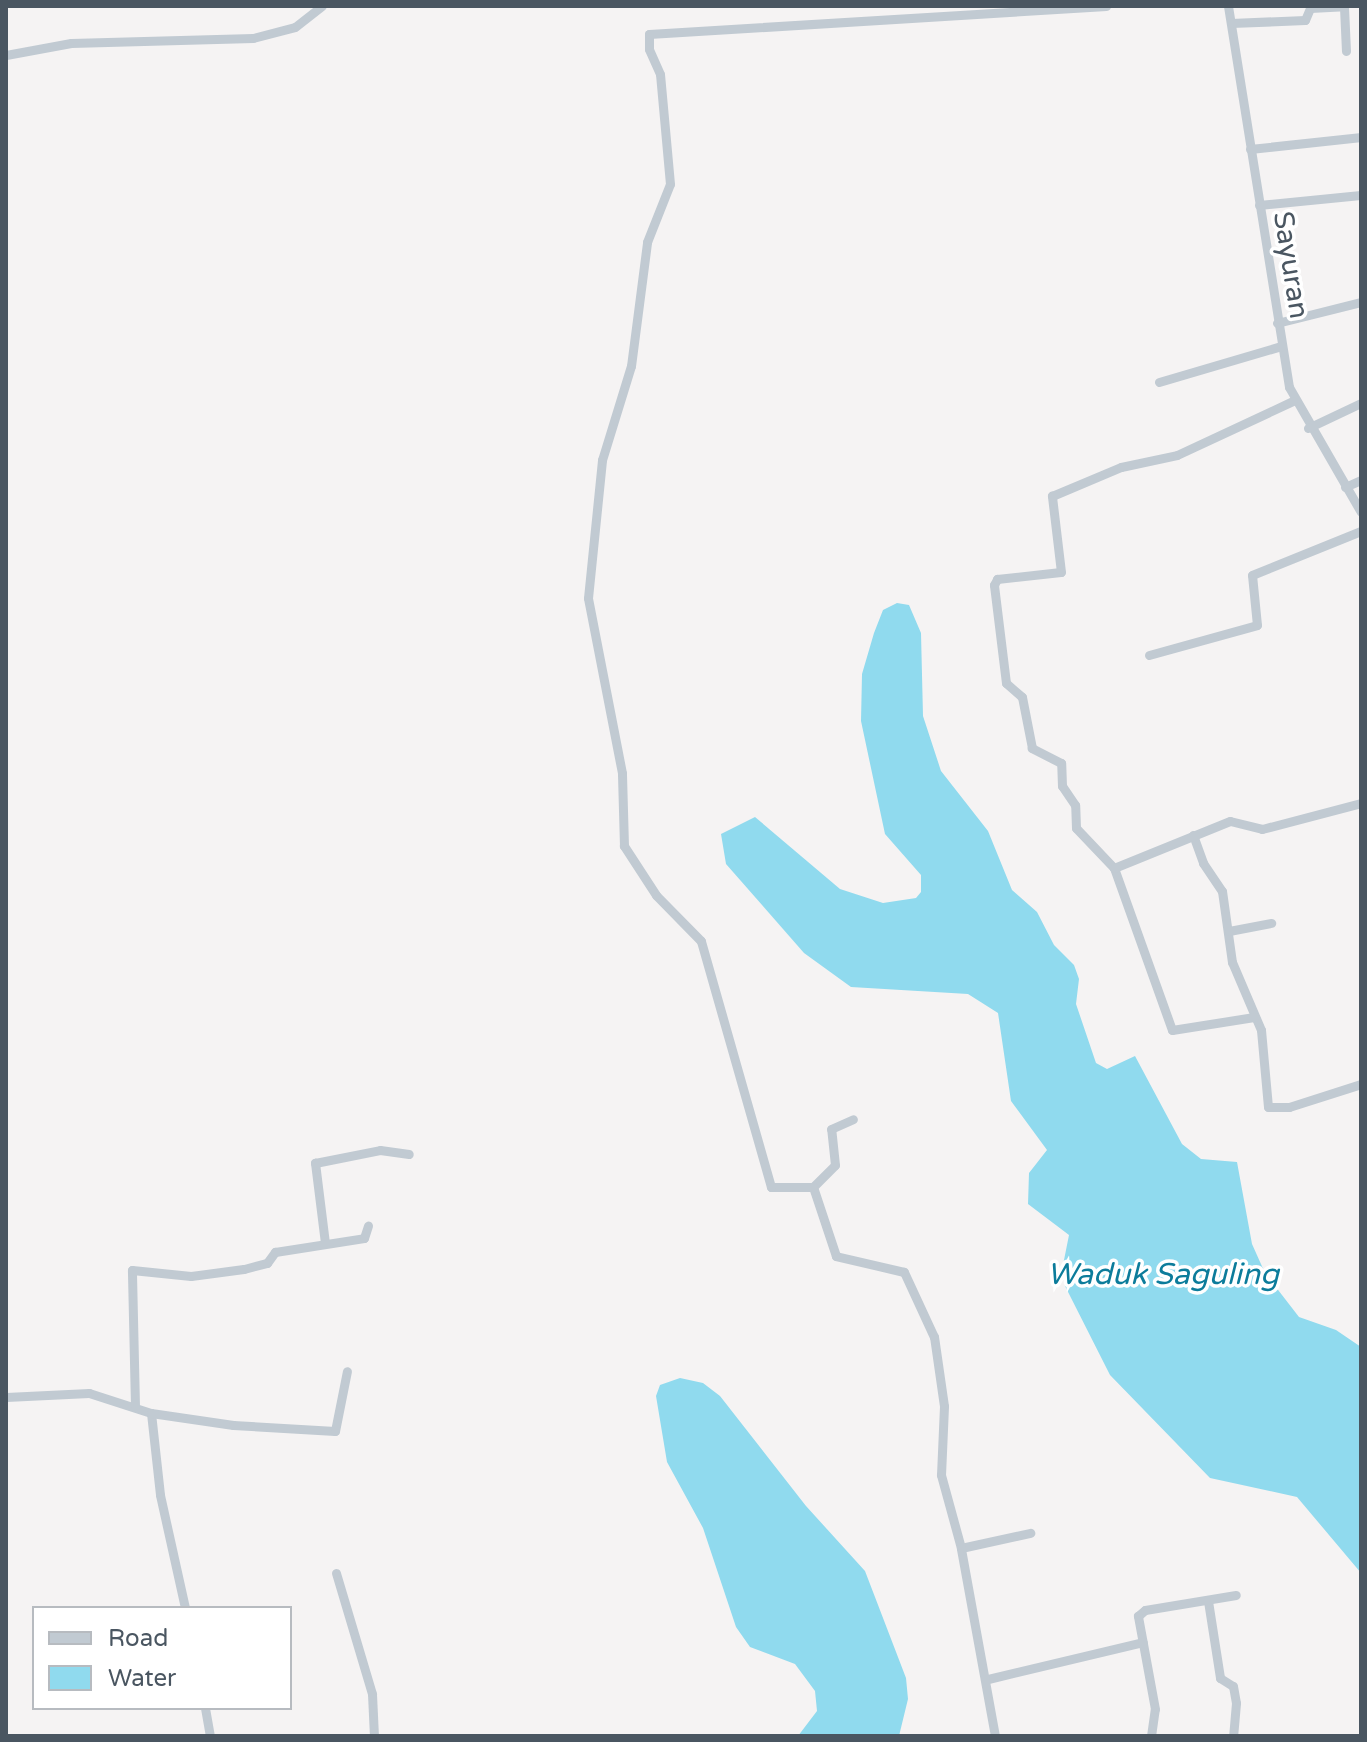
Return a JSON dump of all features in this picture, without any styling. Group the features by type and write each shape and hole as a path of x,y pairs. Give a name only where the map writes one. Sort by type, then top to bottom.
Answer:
{"street":[{"path":"6,55 71,43 253,38 295,27 322,6"},
{"path":"853,1119 831,1129 835,1165 813,1187 771,1187 701,941 656,895 624,846 622,773 589,620 602,460 631,366 647,242 670,184 660,74 648,38 662,30 1106,6"},
{"name":"Sayuran","path":"1228,6 1277,323 1293,401 1361,512"},
{"path":"1231,23 1305,20 1310,8 1344,7 1346,51"},
{"path":"1250,149 1361,137"},
{"path":"1259,205 1361,195"},
{"path":"1277,323 1361,302"},
{"path":"1159,382 1281,346"},
{"path":"1254,1017 1172,1030 1114,868 1076,828 1075,805 1062,786 1061,763 1032,748 1022,697 1006,683 994,585 997,579 1061,572 1052,496 1121,467 1177,455 1293,401"},
{"path":"1308,428 1361,403"},
{"path":"1345,487 1361,480"},
{"path":"1149,655 1257,625 1252,575 1361,531"},
{"path":"1114,868 1230,821 1272,827 1361,803"},
{"path":"1193,835 1203,863 1222,891 1232,962 1262,1036 1259,1055 1271,1108 1361,1084"},
{"path":"1229,931 1271,923"},
{"path":"325,1243 315,1163 384,1149 409,1154"},
{"path":"813,1187 836,1256 904,1272 922,1304 942,1368 941,1475 961,1548 988,1679 995,1736"},
{"path":"135,1406 132,1270 191,1276 244,1269 267,1263 275,1252 364,1238 368,1226"},
{"path":"6,1397 89,1393 151,1413 233,1425 335,1431 347,1371"},
{"path":"151,1413 160,1495 185,1606"},
{"path":"961,1548 1030,1533"},
{"path":"336,1573 372,1694 374,1736"},
{"path":"1151,1736 1155,1709 1141,1612 1236,1595"},
{"path":"1208,1601 1220,1678 1233,1686 1236,1703 1233,1736"},
{"path":"988,1679 1143,1642"},
{"path":"205,1710 210,1736"}],"water":[{"name":"Waduk Saguling","path":"897,603 909,605 921,633 923,716 941,771 988,831 1012,890 1037,912 1054,945 1074,965 1079,979 1076,1004 1096,1063 1107,1069 1135,1056 1182,1144 1201,1159 1237,1162 1252,1244 1265,1273 1299,1317 1336,1330 1361,1347 1361,1573 1297,1497 1210,1478 1110,1375 1065,1286 1062,1270 1069,1235 1028,1204 1029,1173 1047,1150 1011,1101 998,1013 968,994 851,987 804,953 726,864 721,834 755,817 840,889 883,903 916,898 921,892 921,875 885,834 861,721 862,674 874,633 883,610"},
{"path":"680,1378 703,1383 720,1396 806,1506 865,1571 906,1678 908,1699 899,1736 798,1736 817,1711 815,1691 795,1664 750,1647 736,1627 703,1528 667,1462 656,1396 660,1385"}]}
